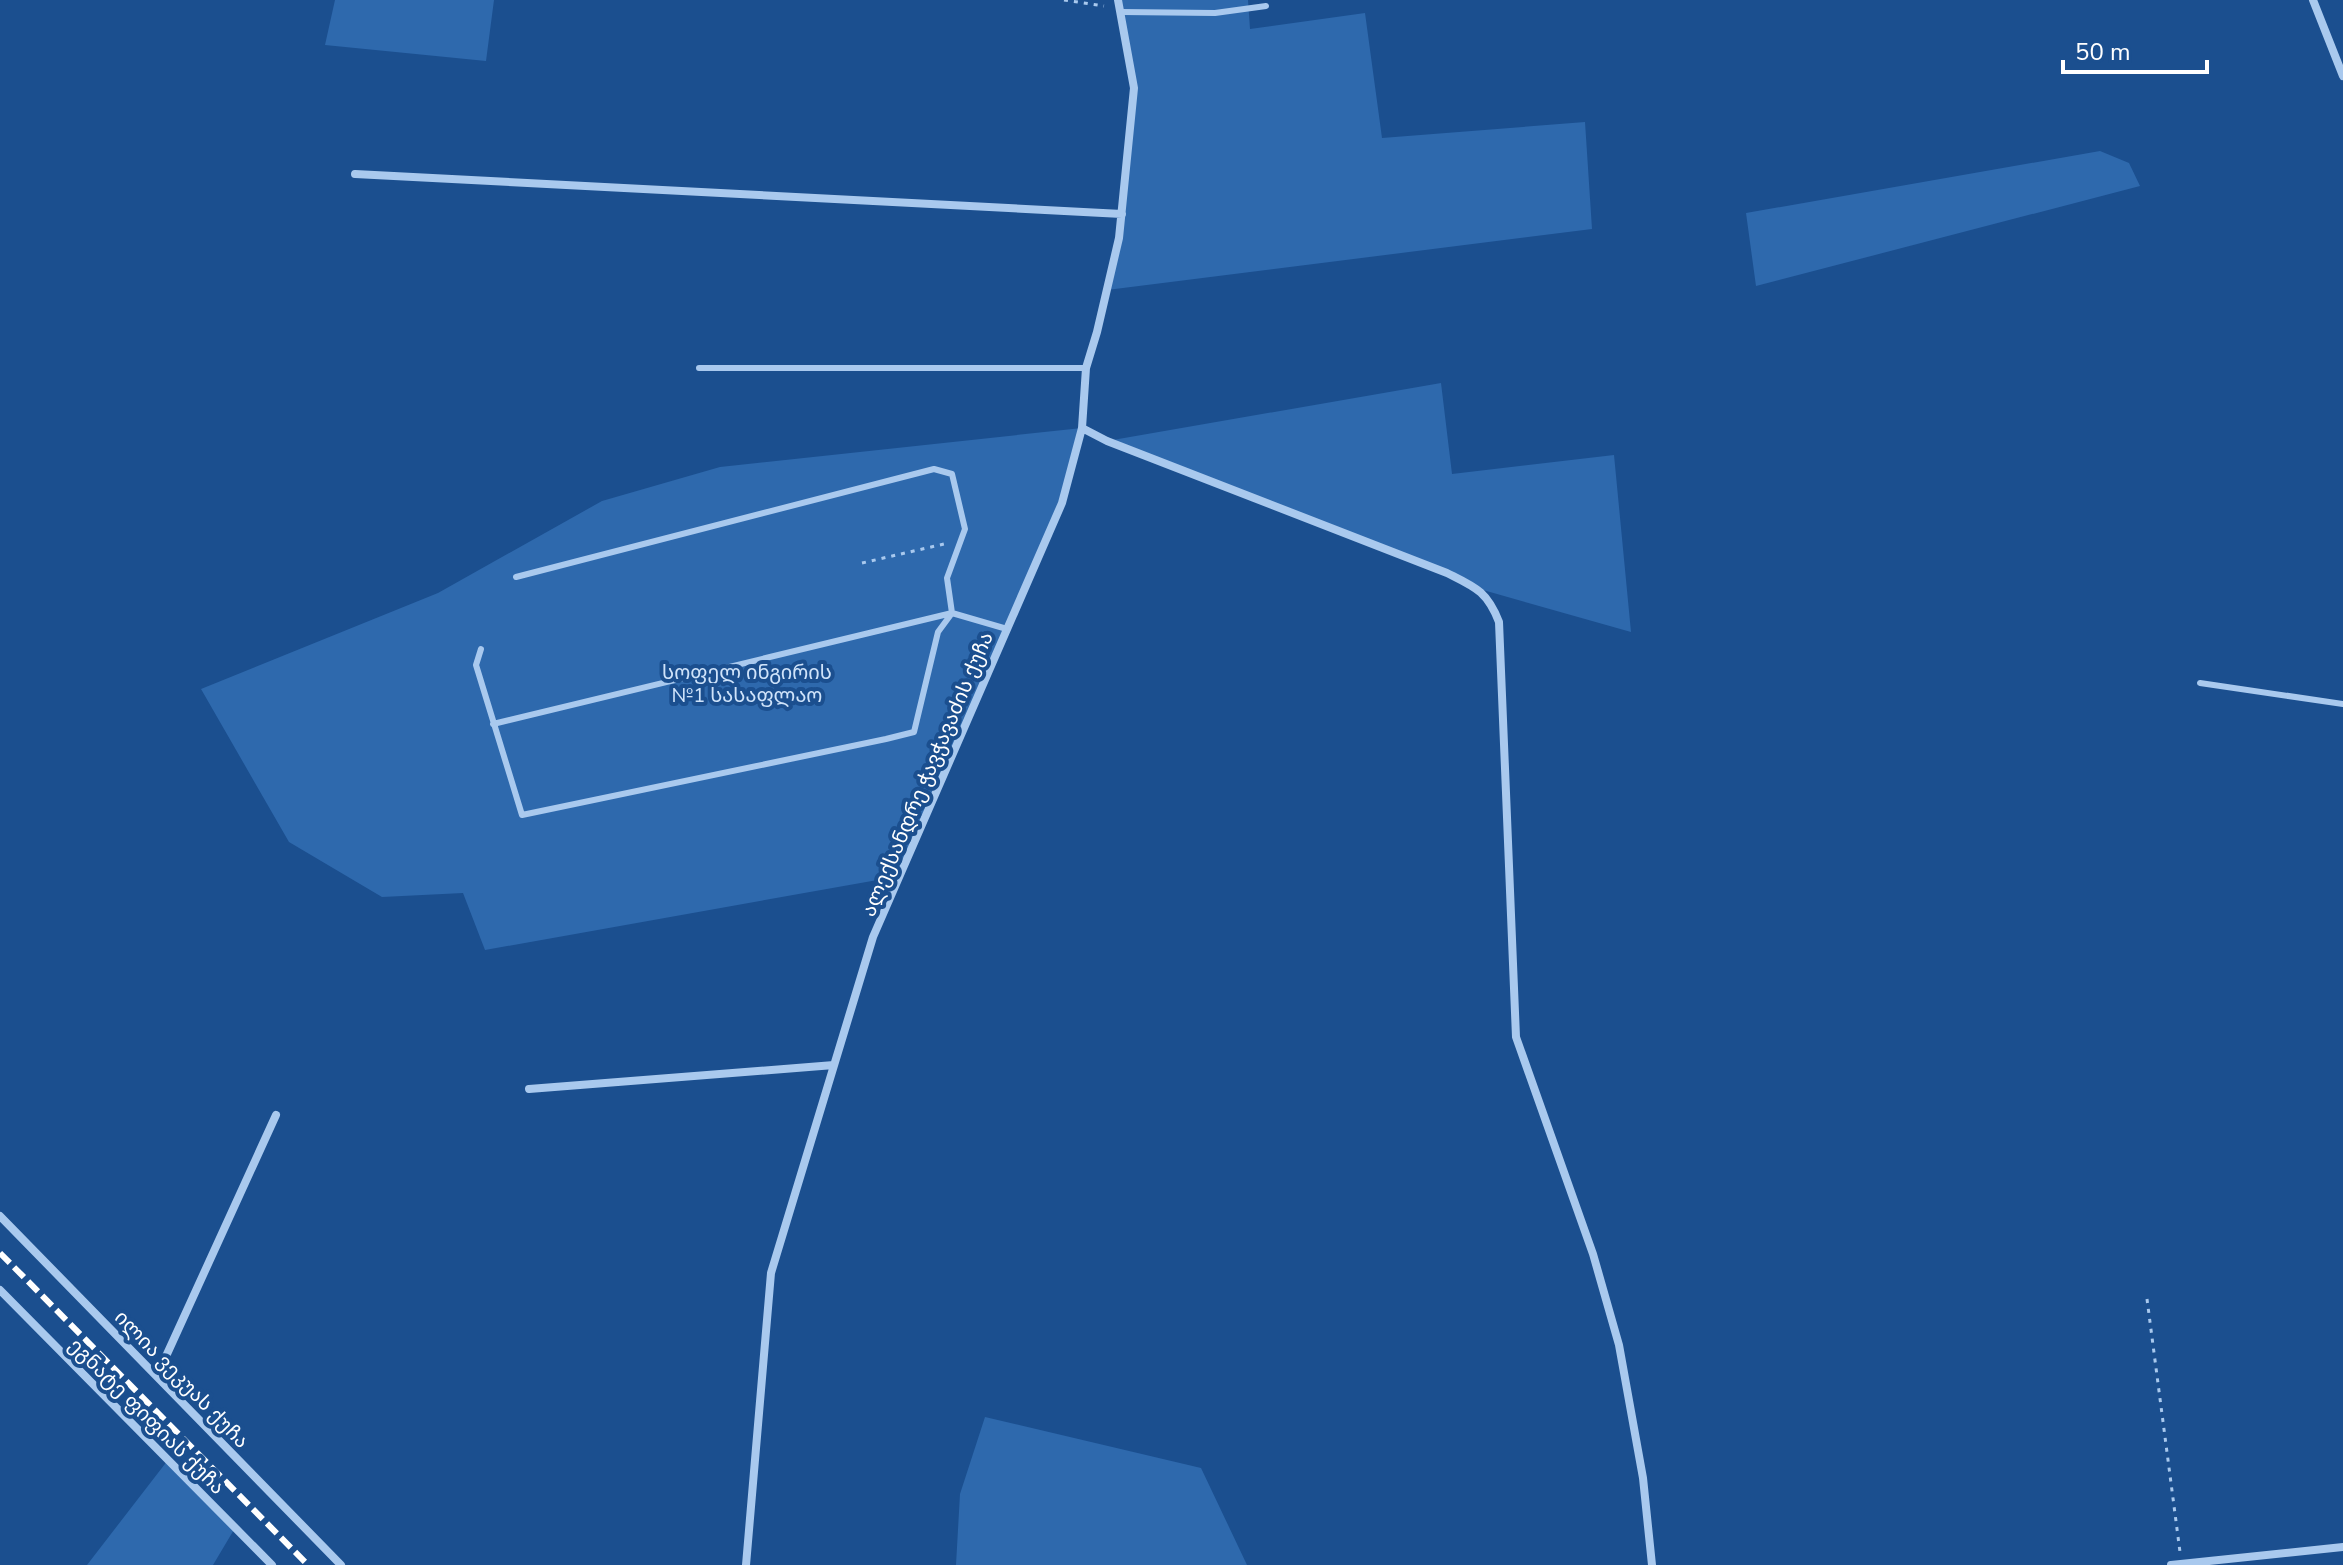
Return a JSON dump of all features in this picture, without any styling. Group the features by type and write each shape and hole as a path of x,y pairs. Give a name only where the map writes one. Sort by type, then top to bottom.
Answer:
{"street":[{"path":"2313,0 2343,76"},
{"name":"ალექსანდრე ჭავჭავაძის ქუჩა","path":"746,1565 771,1273 873,937 1062,503 1082,428 1086,368 1122,214 1134,88 1120,7"},
{"path":"355,174 1122,214"},
{"path":"1082,428 1107,441 1447,573 1476,588 1491,601 1499,622 1516,1037 1593,1254 1619,1345 1643,1478 1652,1565"},
{"path":"529,1089 834,1065"},
{"path":"157,1376 276,1115"},
{"name":"ილია ვეკუას ქუჩა","path":"0,1216 341,1565"},
{"name":"ეგნატე ფიფიას ქუჩა","path":"0,1290 272,1565"},
{"path":"2171,1565 2343,1547"}],"lane":[{"path":"1120,7 1215,13 1266,6"},
{"path":"699,368 1086,368"},
{"path":"481,649 476,665 522,815 886,739 914,732 938,632 952,613 947,578 965,529 952,474 934,469 516,577"},
{"path":"493,724 952,613 1007,629"},
{"path":"2200,683 2343,704"}],"path":[{"path":"1064,0 1120,7"},
{"path":"862,563 960,542"},
{"path":"2147,1299 2182,1564"}],"green space":[{"path":"335,0 494,0 486,61 325,45"},
{"path":"1118,0 1248,0 1250,29 1365,13 1382,138 1585,122 1592,229 1107,290 1119,238 1134,88"},
{"path":"2100,151 2129,163 2140,186 1756,286 1746,213"},
{"path":"1441,383 1452,474 1614,455 1631,632 1476,588 1107,441"},
{"name":"სოფელ ინგირის №1 სასაფლაო","path":"1082,428 1062,503 900,876 485,950 463,893 382,897 289,842 201,689 438,593 602,501 720,467"},
{"path":"985,1417 1201,1468 1247,1565 956,1565 960,1494"},
{"path":"168,1460 235,1528 213,1565 87,1565"}],"railway":[{"path":"0,1253 308,1565"}]}
